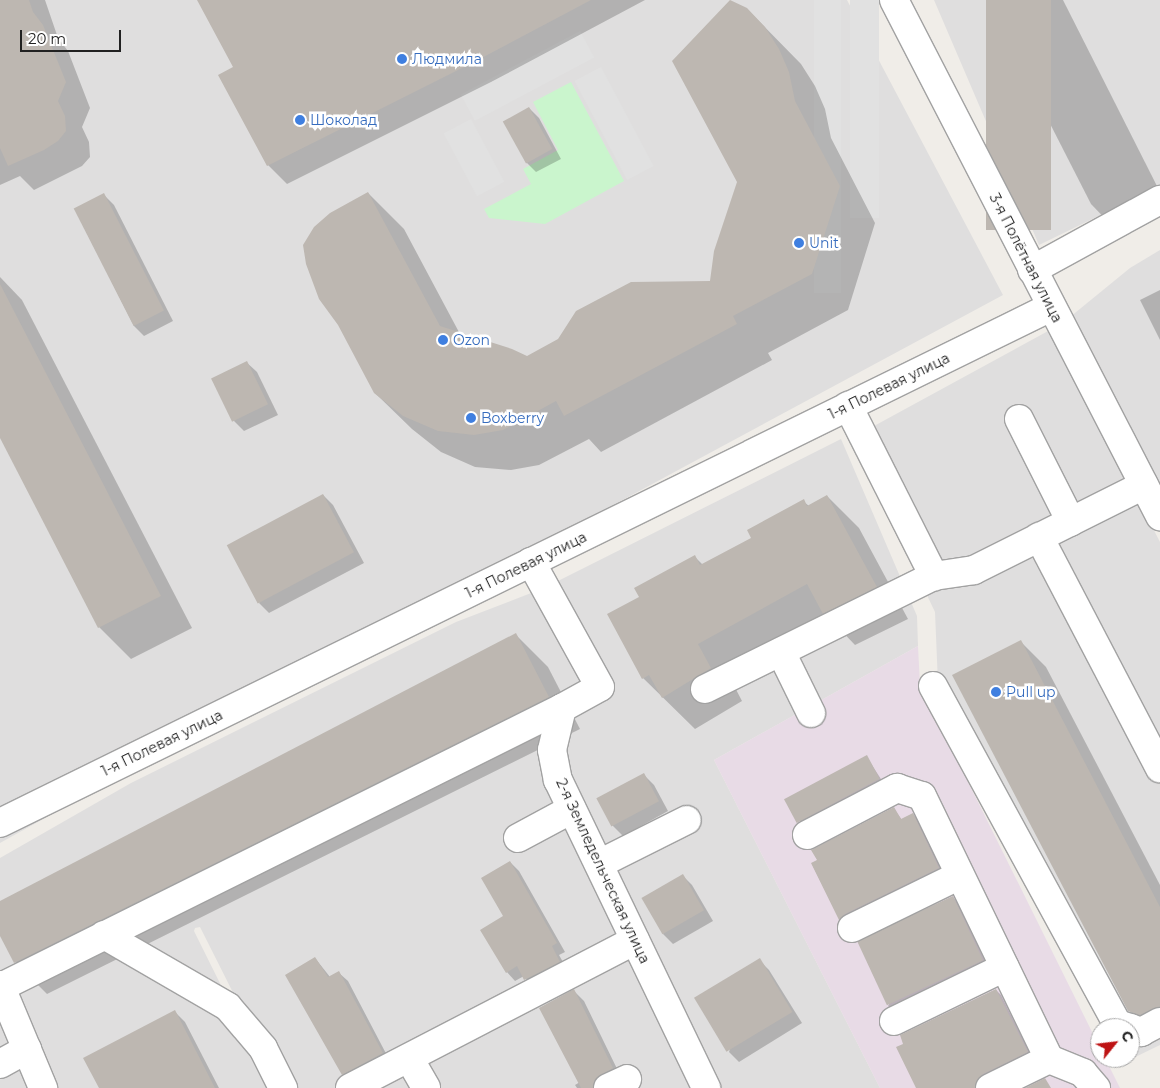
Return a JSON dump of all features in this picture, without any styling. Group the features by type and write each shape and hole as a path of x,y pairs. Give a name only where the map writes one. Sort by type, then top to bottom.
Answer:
{"street":[{"name":"3-я Полётная улица","path":"894,0 1160,516"},
{"path":"1032,270 1160,200"},
{"name":"1-я Полевая улица","path":"0,823 1051,307"},
{"path":"848,406 934,576"},
{"path":"1019,419 1071,522"},
{"path":"705,689 934,576 974,570 1144,485"},
{"path":"1039,537 1160,768"},
{"path":"43,1088 1,986 562,708 600,687 531,562"},
{"path":"781,652 811,713"},
{"path":"933,686 1114,1018"},
{"name":"2-я Земледельческая улица","path":"562,708 552,750 558,780 706,1088"},
{"path":"807,835 897,788 922,796 1049,1059 1083,1073 1096,1088"},
{"path":"518,838 572,808"},
{"path":"599,864 687,820"},
{"path":"852,928 960,875"},
{"path":"104,935 228,1007 263,1048 283,1088"},
{"path":"350,1088 635,940"},
{"path":"894,1021 1005,967"},
{"path":"1140,1032 1160,1022"},
{"path":"0,1064 27,1049"},
{"path":"409,1058 426,1088"},
{"path":"990,1088 1049,1059"}],"shaded area":[{"path":"0,0 847,0 1003,295 437,600 0,843"},
{"path":"814,0 841,0 841,293 814,293"},
{"path":"850,0 879,0 879,218 850,218"},
{"path":"934,0 1160,0 1160,186 1039,245"},
{"path":"580,31 594,57 475,121 461,94"},
{"path":"601,67 654,166 627,180 575,81"},
{"path":"471,119 504,182 477,196 444,134"},
{"path":"1160,250 1160,506 1059,326 1130,268"},
{"path":"1050,330 1160,542 1160,1045 1140,1055 1140,1018 1124,1018 938,684 935,612 852,438"},
{"path":"841,439 917,616 918,646 714,760 880,1088 708,1088 561,750 555,748 700,1088 281,1088 200,927 195,928 194,931 272,1088 0,1088 0,858 131,783 456,622 544,588"},
{"path":"918,646 920,685 1090,1028 1090,1068 1110,1068 1120,1088 880,1088 714,760"}],"green space":[{"path":"571,82 624,181 545,224 489,218 484,209 531,184 523,169 558,150 533,102"}],"building":[{"path":"0,0 29,0 33,12 43,25 66,82 58,101 65,116 66,131 58,141 44,150 8,166 0,148"},
{"name":"Шоколад","path":"197,0 591,0 472,63 267,166 218,75 233,67"},
{"path":"730,0 747,8 765,27 779,49 789,72 795,101 840,186 812,274 733,316 737,324 564,416 556,401 503,430 474,435 438,431 403,416 374,393 338,325 319,299 306,264 303,245 314,227 330,213 368,192 440,326 512,349 527,356 558,339 576,311 631,282 710,281 714,251 737,182 672,61"},
{"path":"986,0 1051,0 1051,230 986,230"},
{"path":"529,107 552,149 526,164 503,122"},
{"path":"104,193 164,311 134,326 74,208"},
{"path":"0,284 161,596 98,628 0,438"},
{"path":"247,361 268,404 232,422 211,379"},
{"path":"323,494 354,552 258,603 227,545"},
{"path":"827,495 877,587 823,614 807,584 698,644 711,668 662,698 649,675 642,679 607,614 639,597 634,588 695,555 700,565 751,538 747,530 804,499 807,506"},
{"path":"516,633 549,697 14,963 0,936 0,901"},
{"path":"1021,640 1160,907 1160,1006 1140,1015 1128,1011 952,675"},
{"path":"867,755 880,779 797,823 784,799"},
{"path":"644,773 659,801 611,827 596,798"},
{"path":"894,807 901,819 913,813 939,868 845,914 839,920 811,863 817,860 811,850"},
{"path":"510,861 557,943 552,946 560,962 524,980 517,966 506,973 480,930 503,916 481,878"},
{"path":"683,874 704,910 662,934 641,898"},
{"path":"953,896 983,960 887,1005 857,941"},
{"path":"315,957 328,977 339,971 383,1053 342,1075 285,975"},
{"path":"760,958 792,1012 726,1052 694,998"},
{"path":"574,989 613,1068 595,1079 593,1088 581,1088 539,1008"},
{"path":"996,989 1028,1052 983,1074 977,1080 975,1088 916,1088 896,1047 903,1044 900,1035"},
{"path":"175,1010 215,1088 99,1088 83,1058"},
{"path":"1045,1078 1051,1088 1025,1088"}],"place":[{"name":"Людмила","path":"402,59"},
{"name":"Шоколад","path":"300,120"},
{"name":"Unit","path":"799,243"},
{"name":"Ozon","path":"443,340"},
{"name":"Boxberry","path":"471,418"},
{"name":"Pull up","path":"996,692"}]}
